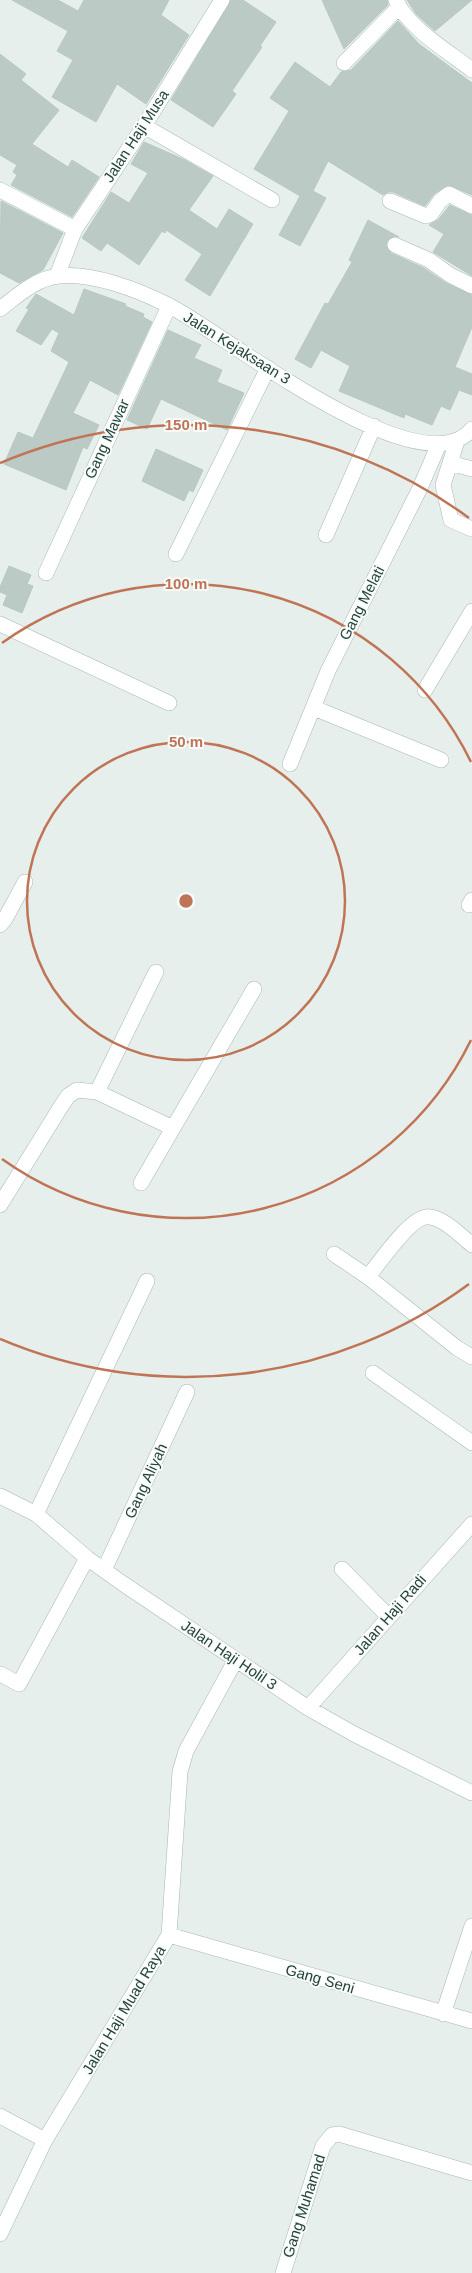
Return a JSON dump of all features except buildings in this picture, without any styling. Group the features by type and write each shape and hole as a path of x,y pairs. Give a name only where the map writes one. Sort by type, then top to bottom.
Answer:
{"street":[{"name":"Jalan Haji Musa","path":"58,276 75,229 144,126 222,0"},
{"path":"344,63 398,4 422,31 472,70"},
{"path":"144,126 272,200"},
{"path":"0,190 75,229"},
{"path":"390,201 426,216 431,215 440,201 449,194 472,206"},
{"path":"395,245 429,260 450,275 472,286"},
{"name":"Jalan Kejaksaan 3","path":"0,309 36,283 58,276 73,276 126,287 169,306 347,416 410,440 439,444 457,441 472,429"},
{"name":"Gang Mawar","path":"46,573 169,306"},
{"path":"176,554 268,368"},
{"path":"326,535 374,426"},
{"path":"457,441 443,485 451,520 472,529"},
{"name":"Gang Melati","path":"290,764 328,672 420,488 439,444"},
{"path":"450,463 472,469"},
{"path":"425,690 472,611"},
{"path":"0,624 170,703"},
{"path":"314,708 441,760"},
{"path":"0,925 6,919 25,882"},
{"path":"97,1092 156,972"},
{"path":"140,1183 254,989"},
{"path":"0,1205 68,1096 77,1090 97,1092 173,1128"},
{"path":"368,1277 397,1240 418,1219 425,1216 436,1218 472,1245"},
{"path":"334,1254 368,1277 457,1348 472,1357"},
{"path":"36,1514 147,1281"},
{"path":"373,1373 472,1443"},
{"name":"Gang Aliyah","path":"104,1570 188,1392"},
{"name":"Jalan Haji Holil 3","path":"0,1496 36,1514 87,1558 235,1661 308,1708 354,1734 472,1793"},
{"name":"Jalan Haji Radi","path":"308,1708 471,1526"},
{"path":"0,1674 20,1684 87,1558"},
{"path":"342,1569 389,1617"},
{"name":"Jalan Haji Muad Raya","path":"0,2234 45,2140 169,1935 180,1772 186,1751 235,1661"},
{"path":"443,2014 472,1926"},
{"name":"Gang Seni","path":"169,1935 472,2022"},
{"path":"0,2116 45,2140"},
{"name":"Gang Muhamad","path":"283,2273 327,2139 332,2135 339,2134 472,2172"}]}
